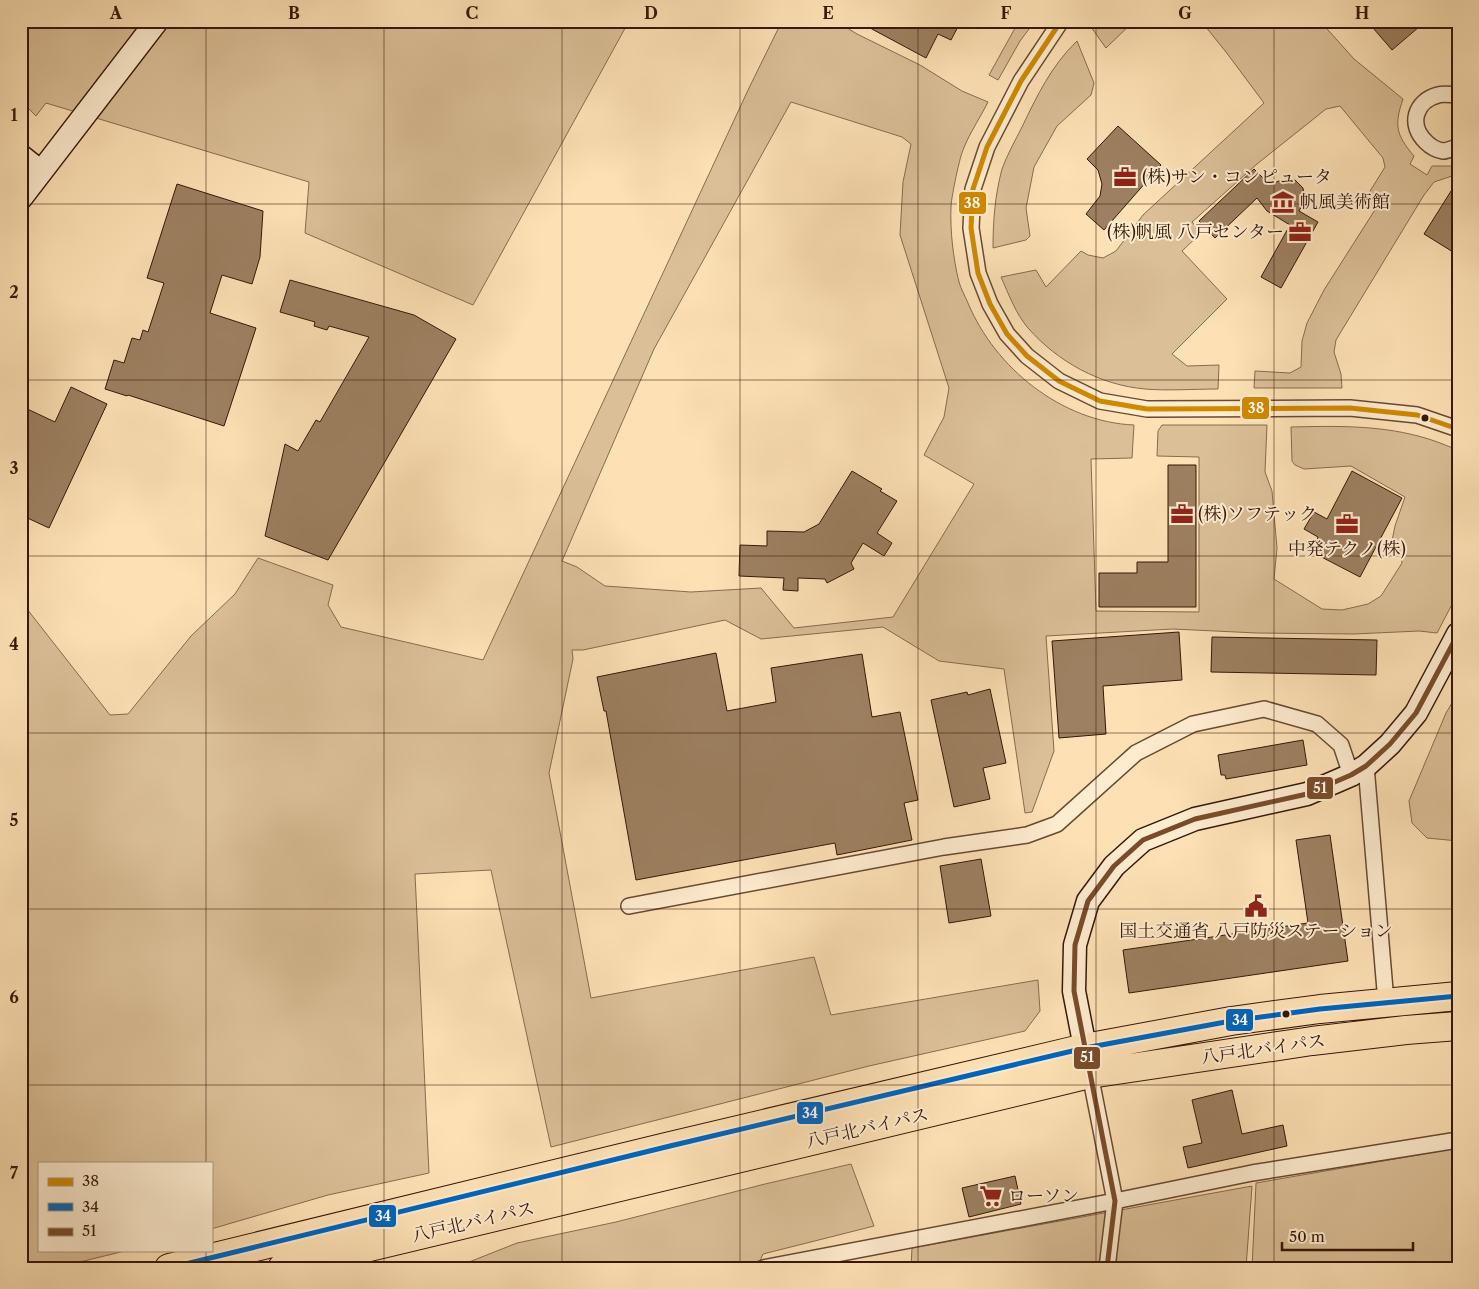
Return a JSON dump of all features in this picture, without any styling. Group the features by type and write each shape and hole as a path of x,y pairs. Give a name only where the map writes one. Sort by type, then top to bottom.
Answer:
{"highway":[{"name":"八戸北バイパス","path":"169,1268 670,1146 1085,1048 1231,1021 1320,1009 1458,996"},
{"name":"八戸北バイパス","path":"282,1268 1090,1074 1312,1041 1458,1026"}],"street":[{"path":"21,198 157,21"},
{"path":"1061,21 1021,81 988,147 973,189 971,228 978,273 990,304 1007,334 1027,356 1059,381 1100,401 1147,409 1350,408 1417,415 1458,429"},
{"path":"1458,95 1440,94 1426,100 1418,110 1414,125 1419,136 1431,147 1443,151 1458,147"},
{"path":"21,156 41,172"},
{"path":"1107,1268 1115,1201 1074,991 1075,945 1088,901 1114,866 1143,840 1195,819 1307,794 1359,771 1390,744 1416,713 1458,634"},
{"path":"629,906 944,847 1027,835 1057,824 1136,753 1193,724 1264,709 1317,724 1340,745 1359,771 1386,1002"},
{"path":"762,1268 1252,1173 1458,1140"}],"shaded area":[{"path":"21,21 629,21 473,305 305,233 309,182 46,103 36,116 21,101"},
{"path":"782,21 836,21 857,34 920,65 962,91 988,102 963,150 952,201 952,244 962,290 980,327 995,349 1013,369 1034,387 1057,402 1081,414 1107,422 1134,425 1132,458 1091,459 1096,611 1199,612 1199,457 1157,456 1158,431 1162,425 1267,425 1265,472 1272,491 1277,548 1274,579 1322,609 1342,610 1368,604 1381,596 1402,563 1401,556 1391,546 1395,526 1405,497 1351,466 1304,469 1295,465 1292,461 1291,427 1355,427 1402,432 1458,450 1458,593 1437,633 1419,631 1354,634 1257,633 1173,629 1046,636 1054,751 1032,812 1025,813 1004,669 939,661 883,627 761,639 725,620 583,650 572,650 573,659 549,773 591,998 814,957 831,1015 1038,980 1040,1011 1025,1031 869,1066 551,1147 491,870 415,874 429,1173 328,1195 212,1229 212,1162 38,1162 38,1252 121,1252 55,1268 21,1268 21,607 27,609 110,715 128,714 191,636 235,594 258,558 333,585 328,605 341,627 483,660","holes":["791,102 902,137 911,144 903,182 900,235 949,388 944,417 924,455 974,484 893,617 794,628 761,588 691,592 605,586 577,567 562,561 654,349"]},
{"path":"1019,21 1035,21 1020,41 998,80 989,75"},
{"path":"1092,21 1134,21 1106,48 1091,27"},
{"path":"1201,21 1320,21 1354,59 1403,99 1398,116 1398,129 1403,142 1414,156 1410,164 1427,175 1432,166 1458,166 1458,174 1434,182 1424,195 1336,340 1334,352 1341,374 1342,388 1254,388 1255,371 1290,373 1301,367 1302,341 1307,323 1324,290 1378,205 1367,196 1385,167 1383,158 1340,106 1326,109 1257,164 1192,222 1201,233 1182,251 1227,299 1172,354 1187,366 1219,365 1218,389 1172,390 1128,387 1112,383 1081,370 1053,351 1028,328 1016,310 1001,277 1036,270 1046,287 1081,251 1088,255 1103,258 1116,251 1143,215 1264,103"},
{"path":"1077,41 1094,83 1091,95 1057,126 1034,167 1026,208 1030,236 1026,240 993,248 996,198 1004,164 1045,82"},
{"path":"1458,693 1458,841 1427,838 1412,823 1409,801 1446,713"},
{"path":"1458,1148 1458,1268 1252,1268 1256,1183"},
{"path":"851,1164 874,1226 763,1254 757,1268 454,1268 517,1243 616,1222"},
{"path":"1252,1186 1246,1268 911,1268 912,1248"}],"building":[{"path":"857,21 961,21 951,40 938,34 926,58"},
{"path":"1367,21 1426,21 1392,50"},
{"name":"(株)サン・コンピュータ","path":"1118,126 1161,165 1104,230 1086,214 1100,196 1102,184 1098,170 1087,159"},
{"name":"(株)帆風 八戸センター","path":"1254,169 1270,185 1281,180 1295,180 1303,188 1305,200 1299,211 1318,222 1281,288 1261,277 1290,225 1267,211 1257,198 1215,238 1199,221"},
{"path":"1458,180 1458,255 1424,234"},
{"path":"177,184 263,211 260,257 252,284 222,275 210,313 256,328 224,426 105,389 114,360 124,363 132,338 140,340 143,330 148,332 164,283 147,278"},
{"path":"290,280 414,315 456,339 328,560 265,536 285,444 298,451 316,420 320,422 369,337 329,326 327,330 314,326 315,322 280,312"},
{"path":"71,387 107,404 49,528 21,515 21,406 55,422"},
{"name":"(株)ソフテック","path":"1168,465 1196,465 1196,607 1099,607 1099,573 1137,573 1137,562 1168,562"},
{"path":"852,471 882,489 880,491 897,501 877,533 892,543 884,556 863,543 851,563 854,569 827,583 825,579 798,578 798,591 783,590 784,578 739,576 740,545 767,546 767,531 804,532 819,524"},
{"name":"中発テクノ(株)","path":"1352,471 1402,498 1360,577 1310,551 1318,537 1304,529 1314,512 1327,519"},
{"path":"1179,632 1182,680 1103,686 1106,734 1059,738 1052,641"},
{"path":"1212,637 1377,640 1376,675 1211,672"},
{"path":"716,653 727,711 776,702 771,668 862,654 872,717 900,712 918,800 904,803 912,840 837,855 835,843 636,880 606,711 604,711 597,677"},
{"path":"990,689 1006,763 983,768 990,799 954,807 931,700 967,692 968,695"},
{"path":"1303,740 1307,765 1226,779 1225,775 1221,775 1218,755"},
{"name":"国土交通省 八戸防災ステーション","path":"1330,835 1348,961 1129,993 1123,950 1308,923 1296,840"},
{"path":"981,859 991,916 949,923 940,866"},
{"path":"1232,1090 1242,1134 1283,1125 1287,1146 1188,1168 1183,1147 1202,1143 1192,1100"},
{"name":"ローソン","path":"1015,1176 1021,1204 969,1217 962,1188"}],"transit line":[{"name":"38","path":"1061,21 1021,81 987,147 973,189 971,228 978,273 990,304 1007,334 1027,356 1059,381 1100,401 1147,409 1350,408 1417,415 1458,429"},
{"name":"51","path":"1107,1268 1115,1201 1074,991 1075,945 1088,901 1114,866 1143,840 1195,819 1307,794 1351,775 1366,766 1390,744 1416,713 1458,634"},
{"name":"34","path":"169,1268 670,1146 1085,1048 1231,1021 1320,1009 1458,996"}],"place":[{"name":"(株)サン・コンピュータ","path":"1125,177"},
{"name":"帆風美術館","path":"1283,202"},
{"name":"(株)帆風 八戸センター","path":"1300,232"},
{"name":"(株)ソフテック","path":"1182,514"},
{"name":"中発テクノ(株)","path":"1347,524"},
{"name":"国土交通省 八戸防災ステーション","path":"1256,906"},
{"name":"ローソン","path":"991,1196"}]}
